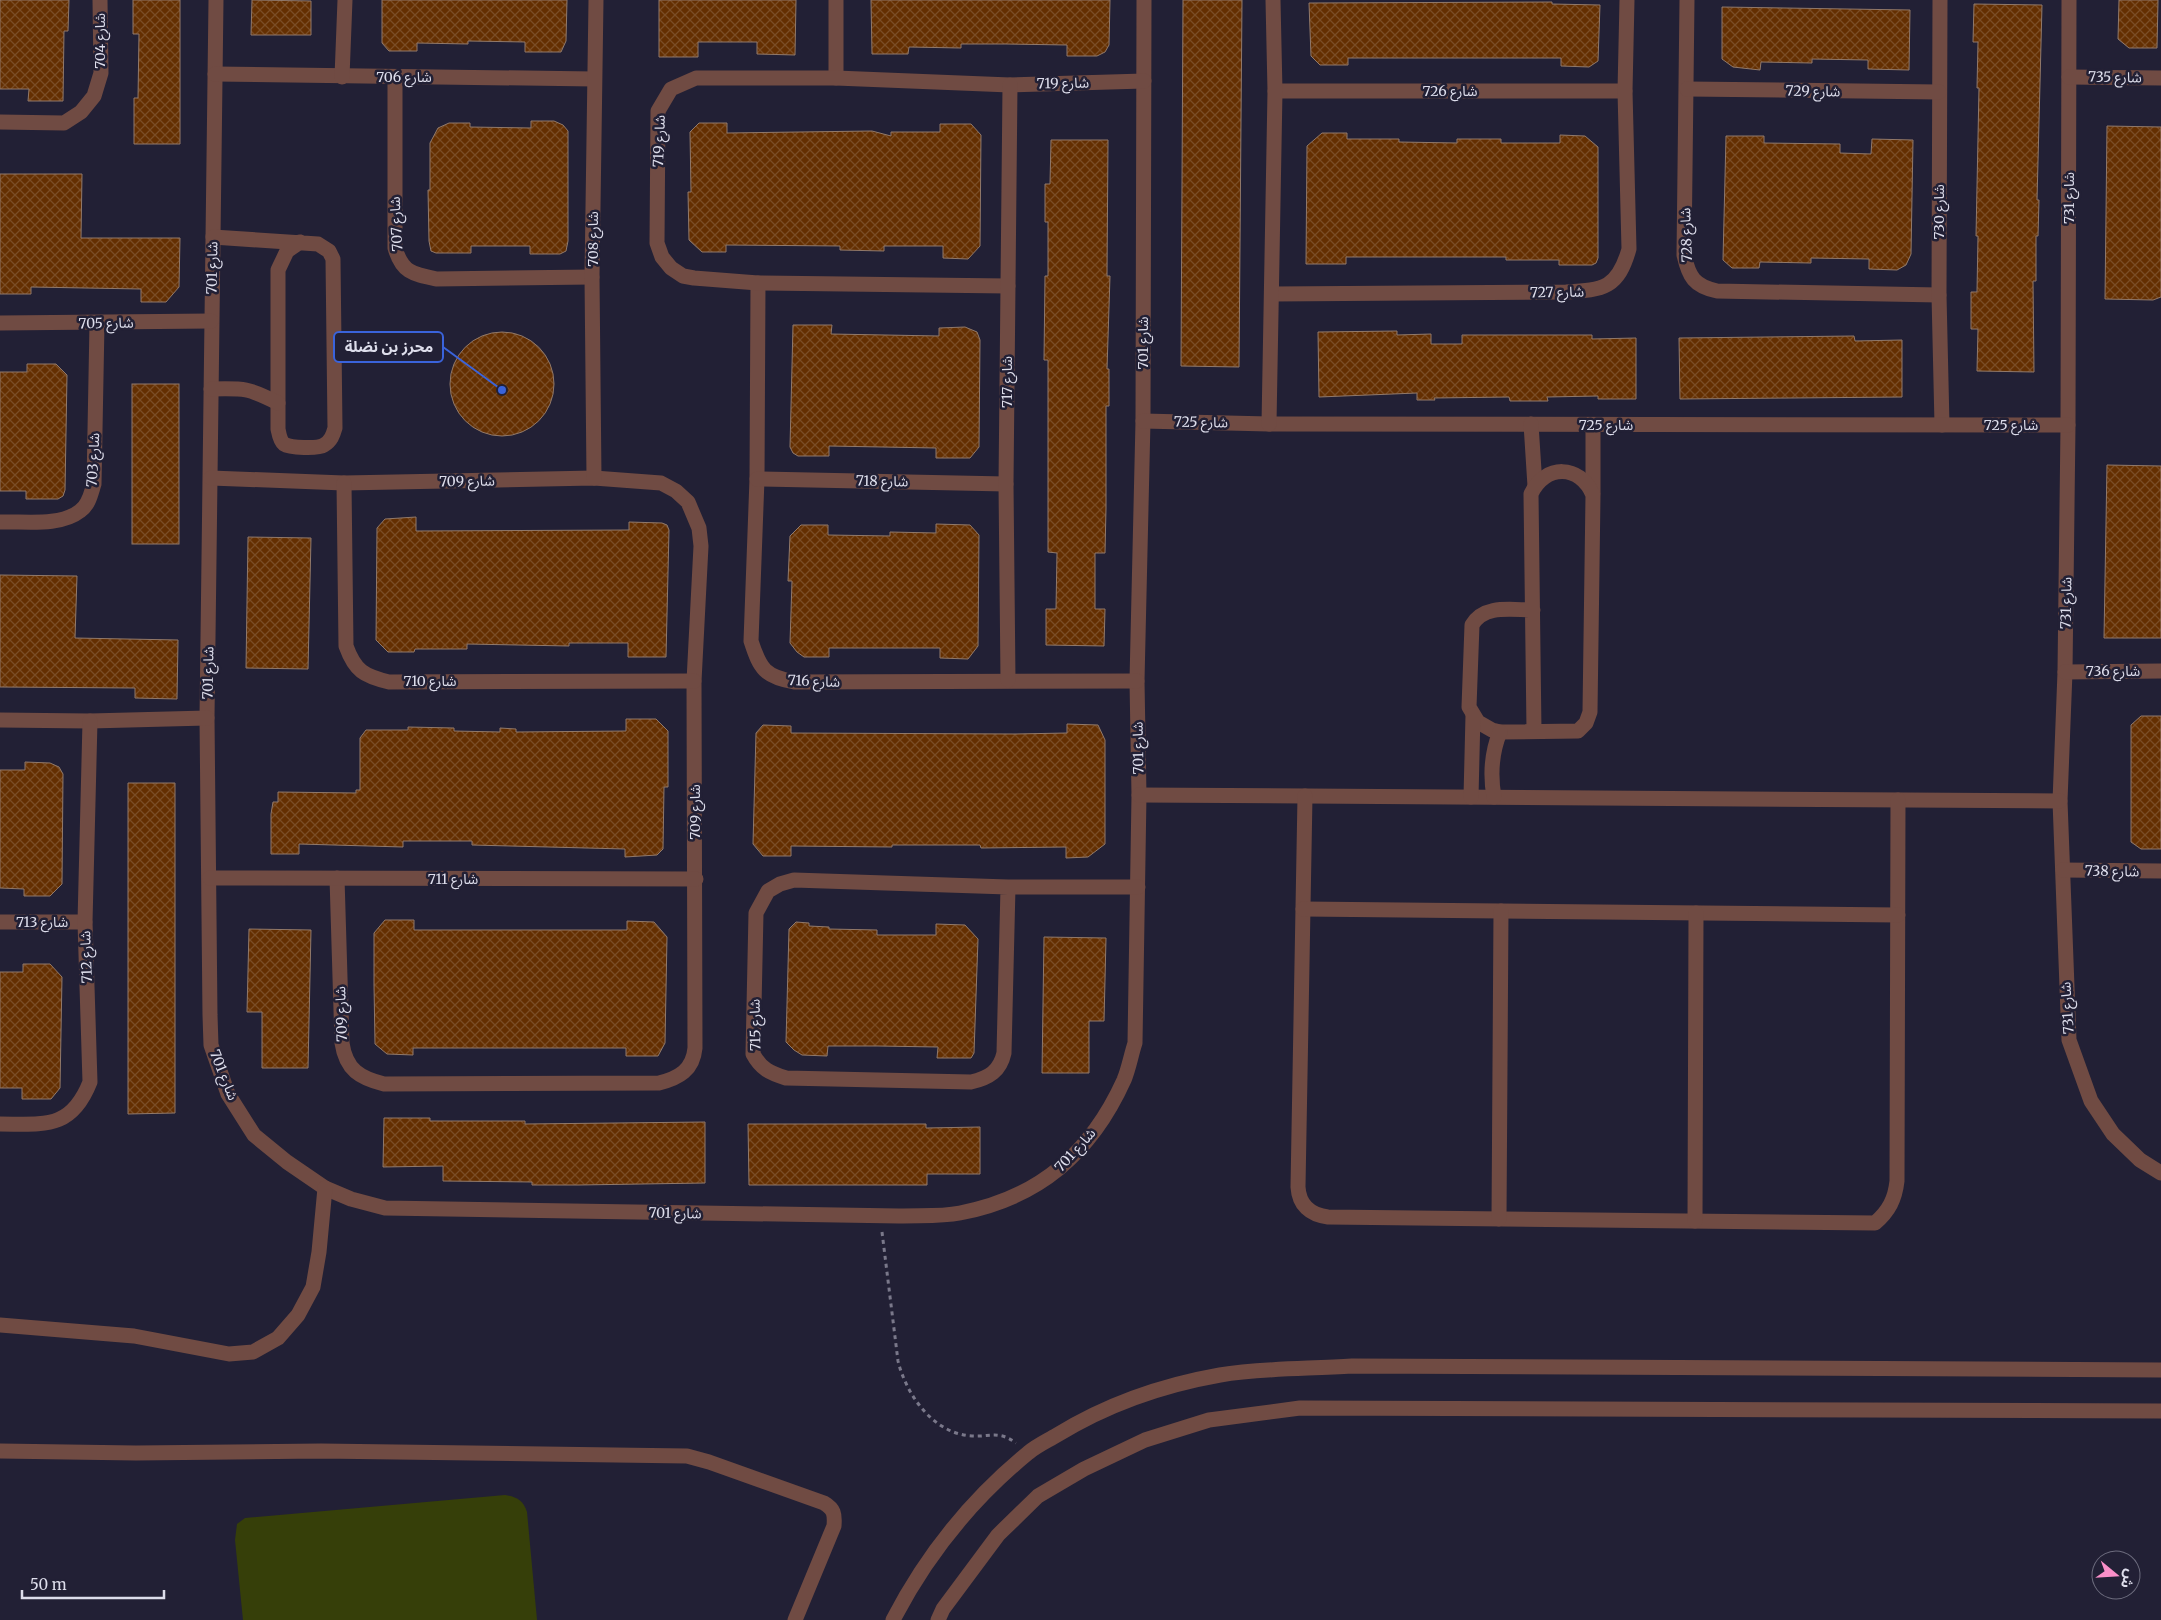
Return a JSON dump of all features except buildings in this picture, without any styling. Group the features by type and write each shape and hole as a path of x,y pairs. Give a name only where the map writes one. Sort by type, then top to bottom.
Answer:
{"street":[{"name":"شارع 704","path":"0,122 64,122 81,112 94,96 100,73 100,0"},
{"name":"شارع 701","path":"216,0 207,718 211,1045 228,1094 254,1135 287,1162 325,1188 351,1200 385,1208 880,1216 958,1214 994,1205 1022,1194 1050,1178 1089,1138 1111,1106 1125,1078 1135,1043 1140,795 1137,681 1143,421 1144,0"},
{"path":"342,77 345,0"},
{"name":"شارع 708","path":"594,478 592,277 596,0"},
{"path":"836,0 836,78"},
{"path":"1269,424 1275,91 1273,0"},
{"name":"شارع 727","path":"1272,294 1566,292 1591,291 1610,284 1624,268 1629,249 1626,91 1627,0"},
{"name":"شارع 728","path":"1687,0 1684,255 1687,269 1694,282 1705,289 1718,291 1939,295"},
{"name":"شارع 730","path":"1940,0 1939,295 1942,424"},
{"name":"شارع 731","path":"2069,0 2068,425 2065,672 2060,801 2065,985 2069,1040 2077,1067 2091,1101 2113,1134 2140,1160 2161,1173"},
{"name":"شارع 706","path":"215,74 594,79"},
{"name":"شارع 735","path":"2069,76 2161,78"},
{"name":"شارع 707","path":"394,77 395,248 398,260 404,269 418,276 436,279 592,277"},
{"name":"شارع 719","path":"1008,286 758,283 683,276 671,268 662,258 657,243 658,112 670,89 696,78 836,78 1010,84 1144,81"},
{"name":"شارع 717","path":"1008,680 1006,484 1010,84"},
{"name":"شارع 729","path":"1687,89 1939,92"},
{"name":"شارع 726","path":"1275,91 1626,91"},
{"path":"213,237 300,242 318,244 329,252 333,259 335,428 331,438 324,445 318,447 290,447 280,439 278,429 278,270 287,251 300,242"},
{"name":"شارع 716","path":"758,283 758,479 752,641 764,671 780,680 795,682 1137,681"},
{"name":"شارع 705","path":"0,323 97,324 211,321"},
{"name":"شارع 703","path":"0,522 54,521 81,511 89,500 94,484 97,324"},
{"path":"211,389 243,388 254,391 278,403"},
{"name":"شارع 725","path":"1143,421 1269,424 2068,425"},
{"path":"1530,424 1535,486"},
{"path":"1533,610 1493,610 1480,614 1472,625 1469,707 1473,715 1484,727 1500,732 1578,731 1586,723 1590,712 1593,425"},
{"path":"1534,731 1531,494 1535,486 1548,474 1567,471 1583,479 1589,486 1592,495"},
{"name":"شارع 709","path":"211,478 344,483 594,478 661,483 676,491 688,502 699,528 701,546 694,681 696,879 694,1058 688,1068 674,1080 659,1083 384,1084 365,1079 344,1058 337,878"},
{"name":"شارع 718","path":"758,479 1006,484"},
{"name":"شارع 710","path":"344,483 346,646 356,667 368,677 389,682 694,681"},
{"name":"شارع 736","path":"2065,672 2161,671"},
{"path":"1471,797 1473,715"},
{"path":"0,720 90,721 207,718"},
{"name":"شارع 712","path":"0,1124 43,1124 59,1120 74,1111 83,1100 90,1082 85,922 90,721"},
{"path":"1494,797 1491,766 1500,732"},
{"path":"1140,795 2060,801"},
{"path":"1306,796 1298,1186 1301,1201 1312,1212 1319,1216 1875,1223 1889,1208 1896,1190 1897,1181 1898,800"},
{"name":"شارع 738","path":"2063,870 2161,871"},
{"name":"شارع 711","path":"210,878 696,879"},
{"name":"شارع 715","path":"1008,888 1004,1053 1002,1063 994,1074 983,1080 971,1082 786,1078 764,1070 757,1062 754,1054 756,913 768,891 780,884 794,880 1008,888 1138,887"},
{"path":"1303,908 1898,915"},
{"path":"1499,1219 1501,911"},
{"path":"1694,1221 1696,913"},
{"name":"شارع 713","path":"0,922 85,922"},
{"path":"0,1325 134,1336 229,1354 252,1352 278,1338 298,1314 313,1287 319,1252 325,1188"},
{"path":"893,1620 909,1590 946,1536 984,1492 1029,1451 1083,1419 1129,1399 1220,1375 1352,1366 2161,1370"},
{"path":"938,1620 943,1609 998,1535 1038,1496 1084,1469 1145,1440 1209,1420 1300,1408 2161,1411"},
{"path":"0,1451 136,1453 321,1451 692,1456 824,1502 832,1507 835,1515 834,1526 795,1620"}],"path":[{"path":"880,1216 896,1348 901,1373 912,1396 929,1416 951,1429 972,1436 997,1434 1012,1440 1029,1451"}],"green space":[{"path":"505,1495 519,1500 527,1512 537,1620 243,1620 235,1540 237,1524 245,1518"}],"place":[{"name":"محرز بن نضلة","path":"502,390"}]}
